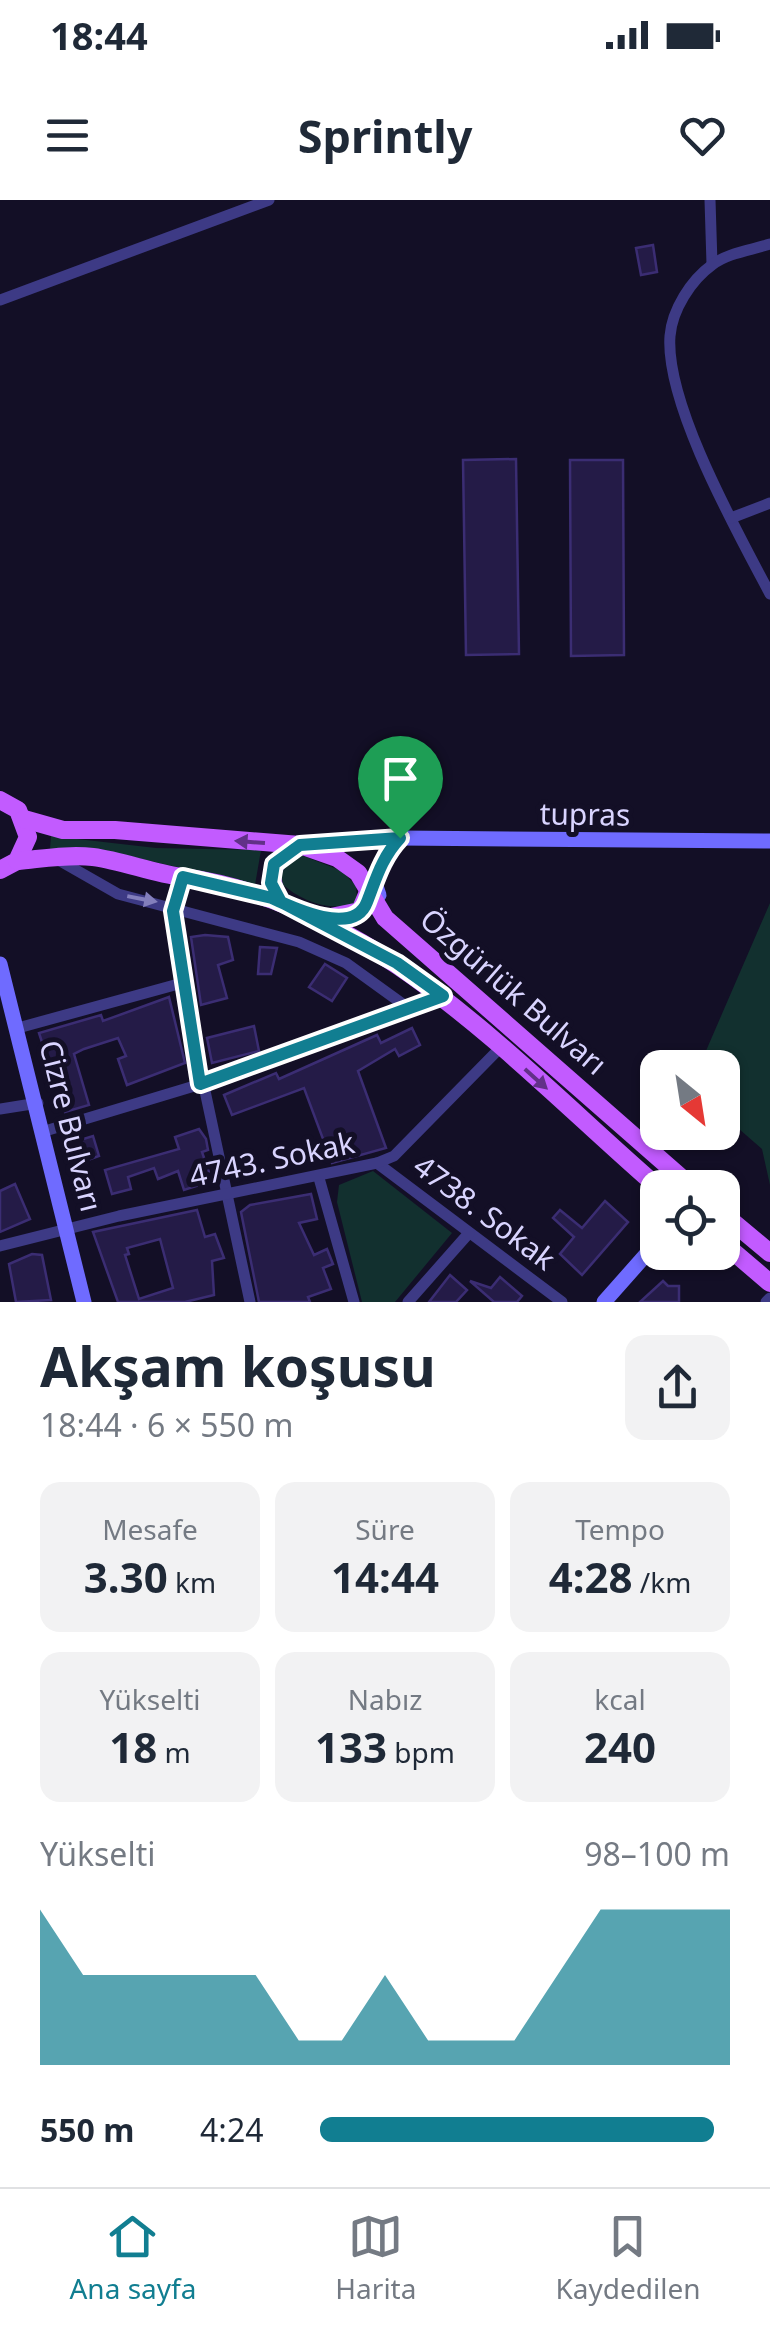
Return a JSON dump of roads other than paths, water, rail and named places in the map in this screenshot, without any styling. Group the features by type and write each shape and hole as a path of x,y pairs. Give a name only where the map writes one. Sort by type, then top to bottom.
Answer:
{"main road":[{"path":"3,798 24,819 63,830 115,830 300,845 337,858 371,884 360,911 321,920"},
{"path":"6,869 28,837 24,819"},
{"path":"281,902 271,883 272,870 283,854 300,845"},
{"name":"Özgürlük Bulvarı","path":"6,869 55,858 91,857 281,902 321,920 397,963 443,996 640,1170"},
{"name":"Özgürlük Bulvarı","path":"371,884 385,918 673,1170"},
{"path":"740,1228 770,1254"},
{"path":"740,1257 770,1283"}],"street":[{"path":"0,300 268,200"},
{"path":"710,200 712,264"},
{"path":"770,244 712,264 679,305 670,348 685,412 731,518 770,594"},
{"path":"731,518 770,503"},
{"path":"371,884 400,838"},
{"name":"tupras","path":"300,845 400,838 770,841"},
{"path":"55,858 118,894 174,906 315,949 346,963 411,1010"},
{"path":"183,877 174,906 182,983 200,1084 250,1302"},
{"name":"Cizre Bulvarı","path":"1,974 38,1103 84,1302"},
{"path":"18,1028 182,983"},
{"path":"45,1131 200,1084 443,996"},
{"name":"4743. Sokak","path":"0,1246 377,1163 394,1156 502,1047"},
{"path":"0,1109 38,1103"},
{"name":"4738. Sokak","path":"377,1163 562,1302"},
{"path":"319,1178 354,1302"},
{"path":"408,1302 469,1233"},
{"path":"604,1302 640,1261"}]}
